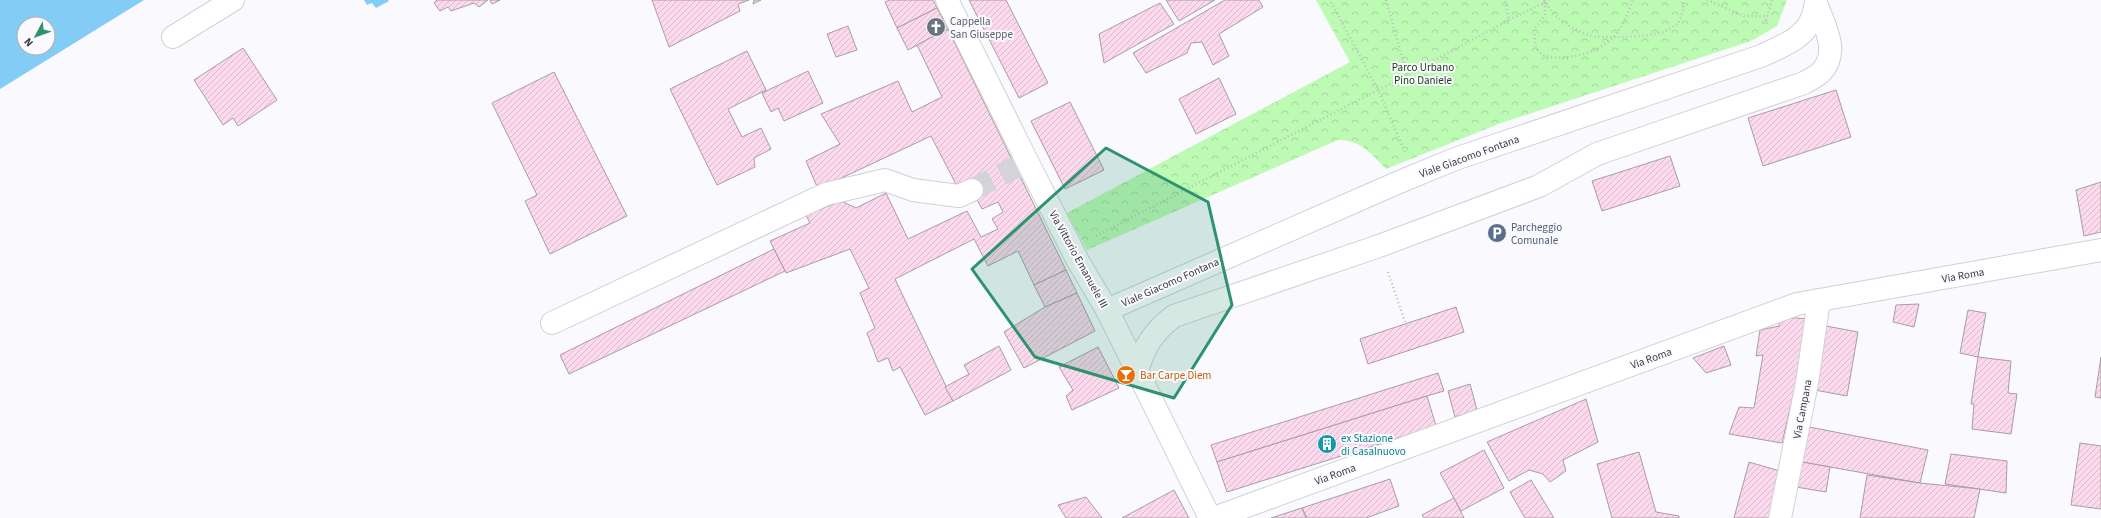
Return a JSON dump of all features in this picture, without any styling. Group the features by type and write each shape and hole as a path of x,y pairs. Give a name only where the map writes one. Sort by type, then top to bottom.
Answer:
{"street":[{"path":"173,37 233,0"},
{"name":"Via Vittorio Emanuele III","path":"947,0 1021,164 1066,236 1107,310 1210,518"},
{"path":"1137,372 1143,353 1150,339 1160,326 1174,316 1379,246 1539,186 1597,154 1804,83 1821,72 1830,58 1831,45 1816,1"},
{"name":"Viale Giacomo Fontana","path":"1107,310 1397,182 1455,159 1761,56 1787,44 1805,32 1812,20 1816,1"},
{"path":"552,323 826,194 885,180 913,190 959,196 972,190"},
{"name":"Via Roma","path":"1214,518 1798,304 2101,250"},
{"name":"Via Campana","path":"1780,518 1807,383 1819,300"}],"path":[{"path":"1066,236 1093,238 1378,90 1330,0"},
{"path":"1386,0 1407,74 1544,1 1549,0"},
{"path":"1506,0 1509,20"},
{"path":"1544,1 1545,15 1534,29 1536,48 1543,55 1552,58 1571,56 1596,50 1615,36 1625,22 1633,0"},
{"path":"1544,1 1551,12 1561,21 1590,35 1646,36 1660,33 1678,24 1684,8 1681,0"},
{"path":"1707,0 1744,16 1768,16 1771,1"}],"highlighted area":[{"path":"1106,148 1208,202 1232,305 1174,398 1035,357 972,269"}],"green space":[{"name":"Parco Urbano Pino Daniele","path":"1316,0 1787,0 1777,26 1751,41 1501,123 1386,169 1365,148 1353,142 1338,140 1087,250 1067,213 1350,62"}],"water":[{"path":"0,0 144,0 56,54 56,16 16,16 16,56 53,56 0,89"},
{"path":"364,0 389,1 376,8 372,3 367,5"}],"building":[{"path":"437,0 488,0 479,7 474,3 451,11 448,7 440,11 434,3"},
{"path":"490,0 500,0 492,4"},
{"path":"652,0 749,0 738,4 740,11 669,47"},
{"path":"754,0 761,0 753,4"},
{"path":"890,0 933,0 937,8 897,28 885,2"},
{"path":"969,0 1006,0 1048,83 1019,98"},
{"path":"1166,0 1215,0 1179,21"},
{"path":"1225,0 1259,0 1263,7 1219,34 1229,56 1213,65 1202,42 1191,43 1187,53 1146,73 1133,53"},
{"path":"1160,3 1174,24 1104,63 1099,34"},
{"path":"937,8 948,29 908,50 897,28"},
{"path":"848,26 857,50 836,57 827,34"},
{"path":"948,29 1066,270 1034,285 1018,251 988,266 974,239 895,279 953,401 925,415 900,367 893,371 888,358 878,362 867,333 875,328 860,293 869,288 850,249 786,273 770,241 810,223 806,215 841,201 856,208 886,193 908,239 967,211 981,237 998,229 992,219 1003,212 998,202 982,209 969,185 959,190 931,136 818,189 806,161 840,144 821,114 898,81 912,112 942,97 917,45"},
{"path":"243,48 277,100 238,126 233,118 223,125 194,80"},
{"path":"747,51 766,90 728,109 742,137 761,128 771,149 754,158 755,167 717,185 670,89"},
{"path":"808,71 823,103 784,121 778,108 771,112 762,93"},
{"path":"554,72 627,216 550,254 525,201 537,195 492,103"},
{"path":"1219,78 1236,114 1196,134 1179,99"},
{"path":"1836,90 1851,137 1763,166 1748,118"},
{"path":"1070,102 1104,170 1065,189 1031,121"},
{"path":"1670,156 1680,186 1602,211 1592,181"},
{"path":"2101,182 2101,232 2084,236 2076,190"},
{"path":"774,249 785,271 569,374 560,355"},
{"path":"1066,270 1077,293 1045,307 1034,285"},
{"path":"1077,293 1095,331 1024,368 1004,332 1045,307"},
{"path":"1919,304 1914,327 1893,322 1896,305"},
{"path":"1456,307 1464,332 1368,364 1360,339"},
{"path":"1968,310 1986,313 1978,357 1960,353"},
{"path":"1780,317 1811,319 1782,443 1729,434 1739,407 1754,408 1763,355 1756,356 1760,330 1779,326"},
{"path":"1826,326 1858,332 1847,396 1815,390"},
{"path":"999,346 1011,370 953,401 945,387 969,374 964,365"},
{"path":"1724,346 1731,365 1706,373 1693,358"},
{"path":"1098,347 1119,388 1072,410 1066,396 1073,390 1059,367"},
{"path":"1978,357 2011,361 2008,393 2017,394 2011,434 1972,429 1974,404 1971,404"},
{"path":"2101,357 2101,398 2095,397"},
{"path":"1438,373 1444,391 1217,462 1211,445"},
{"path":"1470,384 1477,410 1455,417 1448,391"},
{"name":"ex Stazione di Casalnuovo","path":"1427,396 1436,426 1227,492 1217,462"},
{"path":"1586,399 1598,442 1563,460 1566,471 1550,482 1543,474 1529,470 1509,481 1487,442"},
{"path":"1809,427 1928,450 1920,483 1802,462"},
{"path":"2080,443 2101,446 2101,509 2071,505"},
{"path":"1484,450 1504,488 1461,511 1440,473"},
{"path":"1639,452 1656,512 1679,516 1679,518 1612,518 1597,464"},
{"path":"1951,454 2007,461 2006,493 1945,484"},
{"path":"1749,462 1783,472 1771,518 1734,518"},
{"path":"1802,462 1830,467 1826,492 1796,487"},
{"path":"1867,475 1920,483 1980,489 1974,518 1860,518"},
{"path":"1390,479 1399,506 1366,518 1307,518 1302,508"},
{"path":"1531,480 1554,518 1525,518 1510,492"},
{"path":"1174,490 1189,518 1122,518"},
{"path":"1086,497 1102,518 1066,518 1058,505"},
{"path":"1454,498 1464,518 1424,518 1422,515"},
{"path":"1302,508 1306,518 1271,518"}],"tunnel":[{"path":"972,190 1016,167"}],"place":[{"name":"Cappella San Giuseppe","path":"936,27"},
{"name":"Parcheggio Comunale","path":"1497,233"},
{"name":"Bar Carpe Diem","path":"1126,375"},
{"name":"ex Stazione di Casalnuovo","path":"1327,444"}]}
